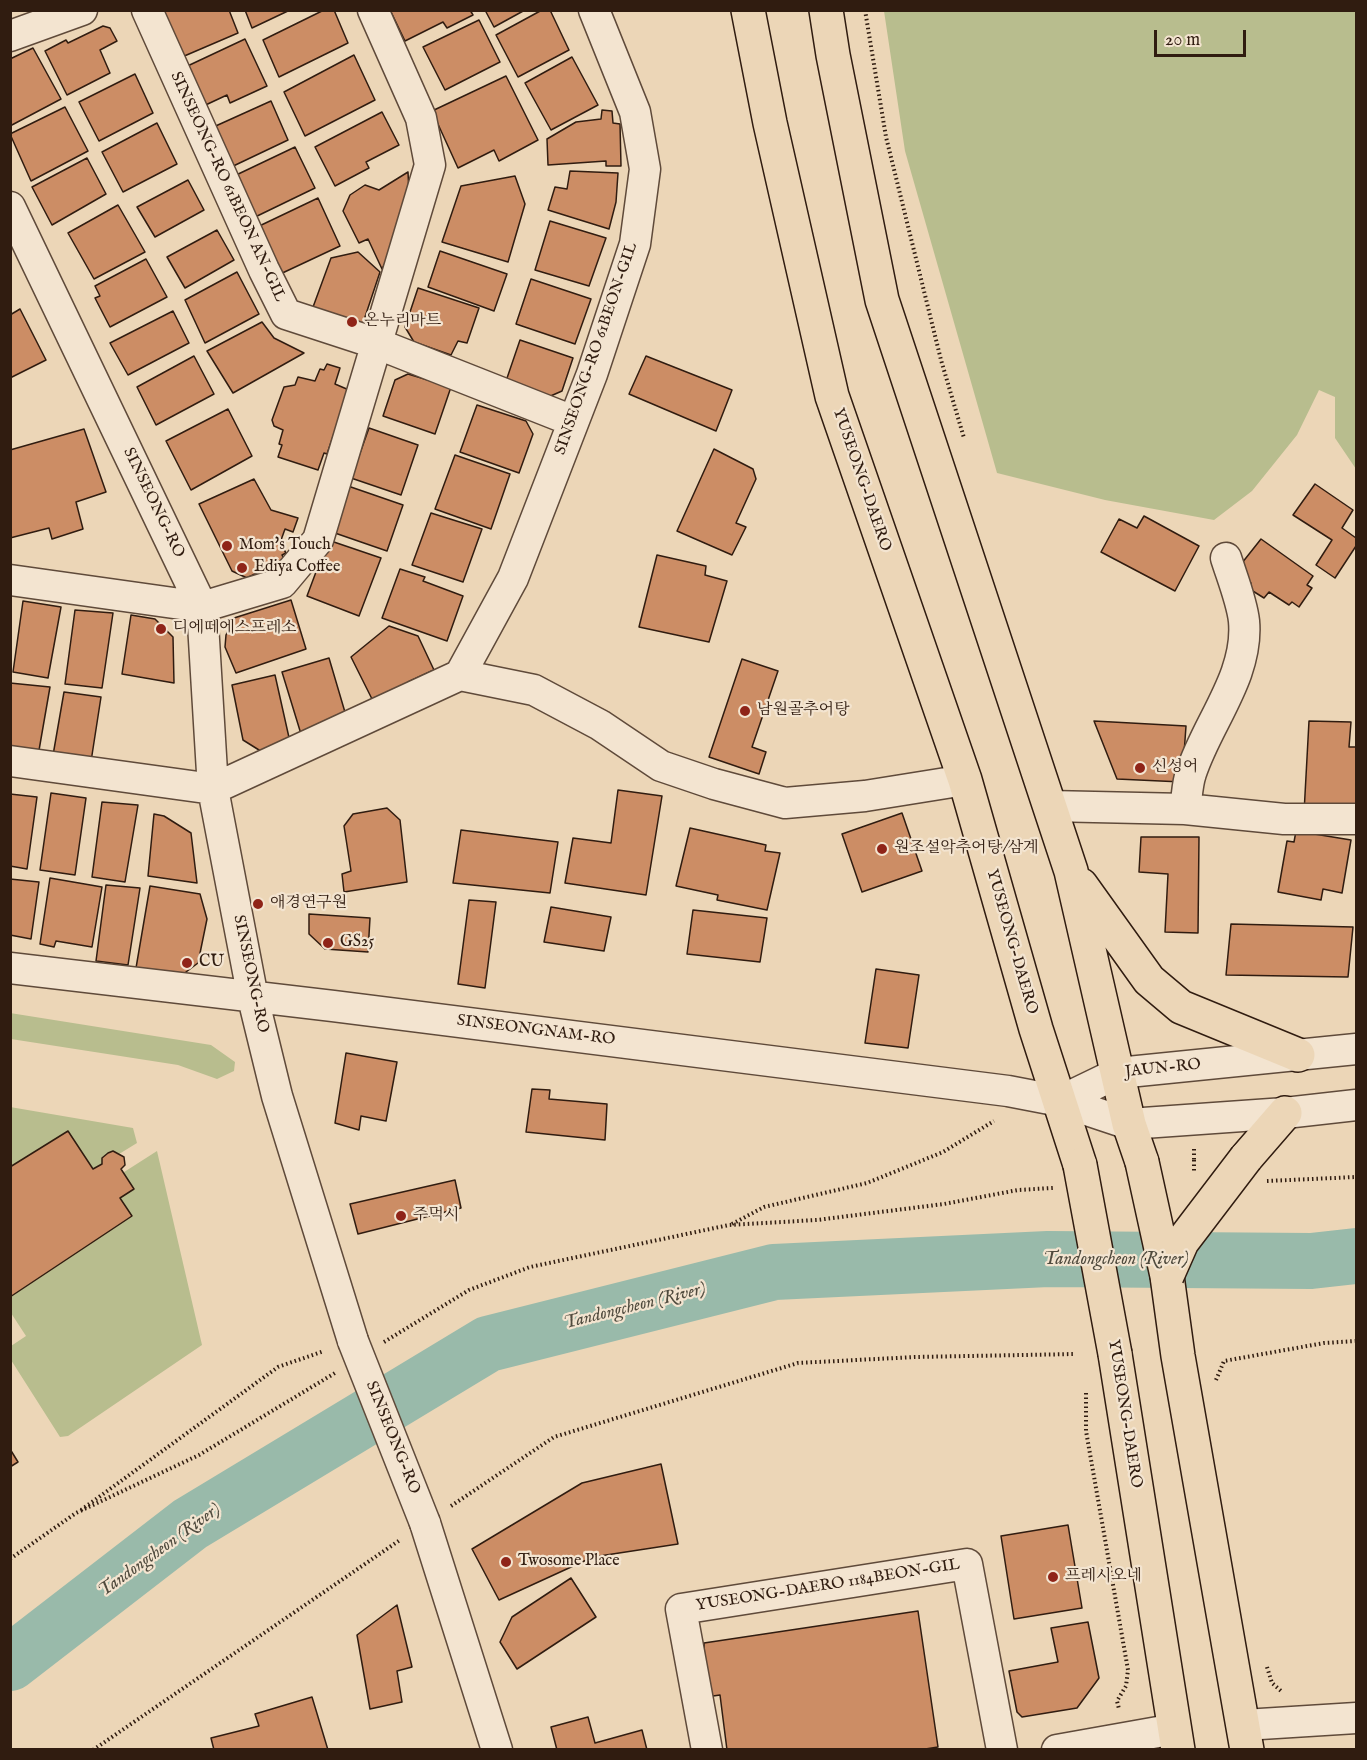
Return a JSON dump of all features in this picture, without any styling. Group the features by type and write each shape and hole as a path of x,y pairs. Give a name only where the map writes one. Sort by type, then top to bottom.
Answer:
{"main road":[{"name":"YUSEONG-DAERO","path":"748,10 770,123 832,396 965,780 1036,1029 1060,1101 1072,1176 1115,1354 1176,1739"},
{"path":"826,10 882,300 1071,871 1129,1124 1142,1162 1167,1276 1178,1356 1246,1737"},
{"path":"1071,871 1149,980 1181,1007 1298,1055"},
{"path":"1167,1276 1182,1242 1254,1170 1285,1113"}],"street":[{"path":"10,36 82,10"},
{"name":"SINSEONG-RO 61BEON AN-GIL","path":"147,10 286,314 378,344 573,421"},
{"path":"10,580 202,607 282,583 318,540 430,165 421,117 373,10"},
{"name":"SINSEONG-RO 61BEON-GIL","path":"460,675 513,578 592,374 635,244 645,169 635,112 594,10"},
{"name":"SINSEONG-RO","path":"10,207 202,607 213,789 253,998 277,1096 365,1344 497,1749"},
{"path":"1185,809 1190,775 1242,658 1244,621 1227,558"},
{"path":"10,761 213,789 460,675 534,690 600,725 661,766 714,784 785,803 865,796 965,780"},
{"path":"1049,806 1185,809 1284,819 1356,819"},
{"name":"SINSEONGNAM-RO","path":"10,968 1008,1091 1060,1101"},
{"name":"JAUN-RO","path":"1060,1101 1118,1073 1356,1049"},
{"path":"1060,1101 1129,1124 1285,1113 1356,1105"},
{"name":"YUSEONG-DAERO 1184BEON-GIL","path":"707,1749 681,1609 967,1564 1002,1749"},
{"path":"1246,1737 1356,1718"},
{"path":"1057,1749 1176,1739"}],"path":[{"path":"865,10 886,137 941,360 966,444"},
{"path":"729,1226 764,1207 867,1183 943,1152 983,1127"},
{"path":"1254,1170 1318,1180 1356,1177"},
{"path":"10,1559 278,1367 365,1344 470,1290 530,1267 729,1226 817,1220 944,1204 1018,1190 1072,1176"},
{"path":"1224,1361 1324,1343 1356,1341"},
{"path":"93,1749 554,1437 798,1364 915,1357 1075,1354"},
{"path":"76,1513 199,1455 338,1371"},
{"path":"1087,1388 1086,1431 1128,1670 1126,1686 1117,1701"}],"green space":[{"path":"884,11 1356,11 1356,469 1335,438 1335,397 1319,390 1297,435 1252,491 1214,520 1105,500 997,473 905,151"},
{"path":"10,1013 211,1045 235,1062 234,1071 217,1079 178,1065 11,1039"},
{"path":"10,1107 133,1128 137,1143 85,1175 96,1190 157,1151 202,1345 68,1436 60,1437 11,1360 11,1346 26,1336 11,1313"}],"building":[{"path":"166,10 229,10 238,33 175,60 160,24"},
{"path":"245,10 290,10 252,28"},
{"path":"324,10 334,10 348,43 279,77 263,40"},
{"path":"390,10 470,10 473,15 447,28 443,22 405,41"},
{"path":"485,10 525,10 494,27"},
{"path":"542,10 550,10 569,50 518,77 496,35"},
{"path":"479,20 500,62 445,90 423,47"},
{"path":"103,26 110,28 117,41 100,50 110,73 67,95 45,51"},
{"path":"245,39 267,86 230,103 227,95 197,109 179,70"},
{"path":"33,48 61,99 10,126 10,59"},
{"path":"354,55 375,100 305,136 284,92"},
{"path":"572,57 598,105 551,130 525,83"},
{"path":"135,74 153,113 99,141 79,102"},
{"path":"506,76 538,140 499,161 494,150 458,168 432,111"},
{"path":"271,101 288,140 227,169 209,129"},
{"path":"65,107 88,151 31,181 10,134"},
{"path":"602,110 612,111 613,123 620,124 621,166 606,166 606,161 548,165 547,139 576,122 601,119"},
{"path":"382,112 399,145 366,162 369,168 335,186 315,147"},
{"path":"157,123 177,164 123,192 102,152"},
{"path":"295,147 315,188 251,219 232,177"},
{"path":"87,158 106,194 52,225 32,187"},
{"path":"570,171 618,173 616,202 609,229 548,210 555,187 567,189"},
{"path":"408,172 409,193 393,248 382,269 368,239 359,243 343,211 350,195 365,185 379,190"},
{"path":"515,176 525,204 508,262 442,242 461,186"},
{"path":"188,180 204,210 155,237 137,207"},
{"path":"318,198 340,246 276,276 253,229"},
{"path":"118,205 145,252 94,279 68,233"},
{"path":"550,221 606,238 589,286 535,270"},
{"path":"217,230 234,260 185,288 167,257"},
{"path":"440,251 507,274 494,311 428,287"},
{"path":"358,252 380,272 362,326 309,318 331,258"},
{"path":"146,259 167,297 110,327 95,298 100,296 95,286"},
{"path":"237,272 259,314 205,343 185,300"},
{"path":"531,279 591,299 575,344 516,324"},
{"path":"418,288 479,308 467,343 458,341 451,355 414,342 405,327"},
{"path":"20,309 46,360 10,378 10,315"},
{"path":"173,311 189,343 128,375 110,343"},
{"path":"262,322 274,338 304,353 233,393 207,351"},
{"path":"520,340 573,358 562,391 546,398 505,384"},
{"path":"194,356 214,394 156,425 137,387"},
{"path":"646,356 732,390 716,431 629,394"},
{"path":"327,364 340,368 335,384 349,390 327,454 324,453 318,470 278,457 283,430 274,426 272,420 284,387 295,385 298,377 315,381 320,369 324,370"},
{"path":"408,374 451,387 435,434 383,416 395,380"},
{"path":"477,405 526,421 533,434 519,473 460,452"},
{"path":"228,409 252,456 191,490 166,441"},
{"path":"369,428 418,445 401,495 351,478"},
{"path":"84,429 106,492 76,502 83,529 52,539 49,528 10,538 10,450"},
{"path":"714,449 753,469 756,479 736,523 746,527 732,555 677,531"},
{"path":"455,455 510,474 491,529 435,509"},
{"path":"254,479 271,510 298,518 293,532 285,529 280,543 286,553 282,555 284,559 247,578 232,571 199,504"},
{"path":"1315,484 1353,510 1342,528 1356,538 1356,546 1335,578 1316,565 1332,540 1293,515"},
{"path":"348,486 403,505 387,551 332,532"},
{"path":"431,513 482,529 463,582 412,565"},
{"path":"1144,516 1199,546 1175,591 1101,552 1119,519 1137,528"},
{"path":"1261,539 1313,576 1307,585 1312,588 1299,607 1292,602 1289,605 1269,592 1264,598 1248,588 1251,583 1240,575 1238,568"},
{"path":"328,540 381,558 359,616 307,596"},
{"path":"657,555 706,566 705,575 727,581 709,642 639,627"},
{"path":"400,569 425,577 423,581 463,596 447,641 382,618"},
{"path":"291,600 306,649 236,673 225,647 226,635 234,618"},
{"path":"23,601 61,607 48,678 13,672"},
{"path":"75,610 113,613 102,688 65,684"},
{"path":"131,615 155,619 173,637 174,683 122,674"},
{"path":"389,626 418,636 434,670 408,682 410,687 375,705 351,657"},
{"path":"329,658 347,719 301,734 282,672"},
{"path":"742,659 778,671 752,747 766,752 759,774 709,757"},
{"path":"275,675 290,742 266,751 259,750 243,740 232,685"},
{"path":"10,683 50,687 38,756 10,753"},
{"path":"64,692 101,697 90,768 52,761"},
{"path":"1094,721 1186,726 1182,782 1117,779"},
{"path":"1309,721 1351,722 1349,747 1356,747 1356,815 1304,813"},
{"path":"618,790 662,796 646,895 565,883 573,838 611,843"},
{"path":"51,793 86,798 75,875 40,870"},
{"path":"10,794 37,797 27,869 10,866"},
{"path":"102,802 138,805 125,882 92,877"},
{"path":"387,808 400,820 407,882 344,892 342,874 351,871 344,826 353,814"},
{"path":"902,813 922,871 862,892 842,834"},
{"path":"154,814 164,816 191,833 197,883 148,876"},
{"path":"690,828 766,845 765,851 780,853 767,910 717,900 718,895 676,886"},
{"path":"461,830 558,842 550,893 453,883"},
{"path":"1296,831 1351,840 1342,893 1323,889 1321,900 1278,892 1287,841 1294,842"},
{"path":"1141,837 1199,837 1198,933 1165,932 1168,874 1139,872"},
{"path":"50,878 102,887 92,947 56,941 54,947 40,944"},
{"path":"10,879 39,882 31,939 10,935"},
{"path":"106,885 140,888 128,965 96,961"},
{"path":"150,886 200,894 207,919 198,963 182,975 136,968"},
{"path":"469,900 496,902 485,988 458,984"},
{"path":"551,907 611,917 604,951 544,942"},
{"path":"693,910 767,918 760,962 687,954"},
{"path":"309,914 370,918 368,952 325,949 309,934"},
{"path":"1231,924 1353,927 1348,977 1226,975"},
{"path":"876,969 919,975 908,1048 865,1043"},
{"path":"346,1053 397,1062 386,1121 361,1116 359,1130 335,1123"},
{"path":"532,1089 550,1090 549,1099 607,1104 605,1140 526,1132"},
{"path":"68,1131 93,1169 102,1164 102,1158 113,1151 124,1157 125,1165 121,1169 134,1189 120,1198 132,1216 10,1297 10,1167"},
{"path":"455,1180 461,1208 358,1234 350,1204"},
{"path":"10,1449 18,1462 10,1467"},
{"path":"661,1464 678,1544 593,1557 499,1600 472,1549 582,1483"},
{"path":"1068,1525 1082,1608 1014,1619 1001,1536"},
{"path":"571,1578 596,1617 517,1669 500,1642 512,1617"},
{"path":"397,1605 412,1667 397,1671 402,1702 370,1709 357,1635"},
{"path":"918,1611 938,1747 919,1750 727,1750 720,1695 706,1697 704,1643"},
{"path":"1088,1622 1099,1678 1077,1708 1022,1717 1017,1712 1009,1671 1058,1662 1051,1628"},
{"path":"312,1697 328,1750 214,1750 211,1738 259,1726 255,1714"},
{"path":"588,1717 595,1743 642,1730 647,1750 557,1750 551,1727"}],"waterway":[{"name":"Tandongcheon (River)","path":"10,1663 190,1524 488,1344 774,1272 1048,1259 1311,1261 1356,1256"}],"place":[{"name":"온누리마트","path":"352,322"},
{"name":"Mom's Touch","path":"227,546"},
{"name":"Ediya Coffee","path":"242,568"},
{"name":"디에떼에스프레소","path":"161,629"},
{"name":"남원골추어탕","path":"745,711"},
{"name":"신성어","path":"1140,768"},
{"name":"원조설악추어탕/삼계","path":"882,849"},
{"name":"애경연구원","path":"258,904"},
{"name":"GS25","path":"328,943"},
{"name":"CU","path":"187,963"},
{"name":"주먹시","path":"401,1216"},
{"name":"Twosome Place","path":"506,1562"},
{"name":"프레시오네","path":"1053,1577"}]}
